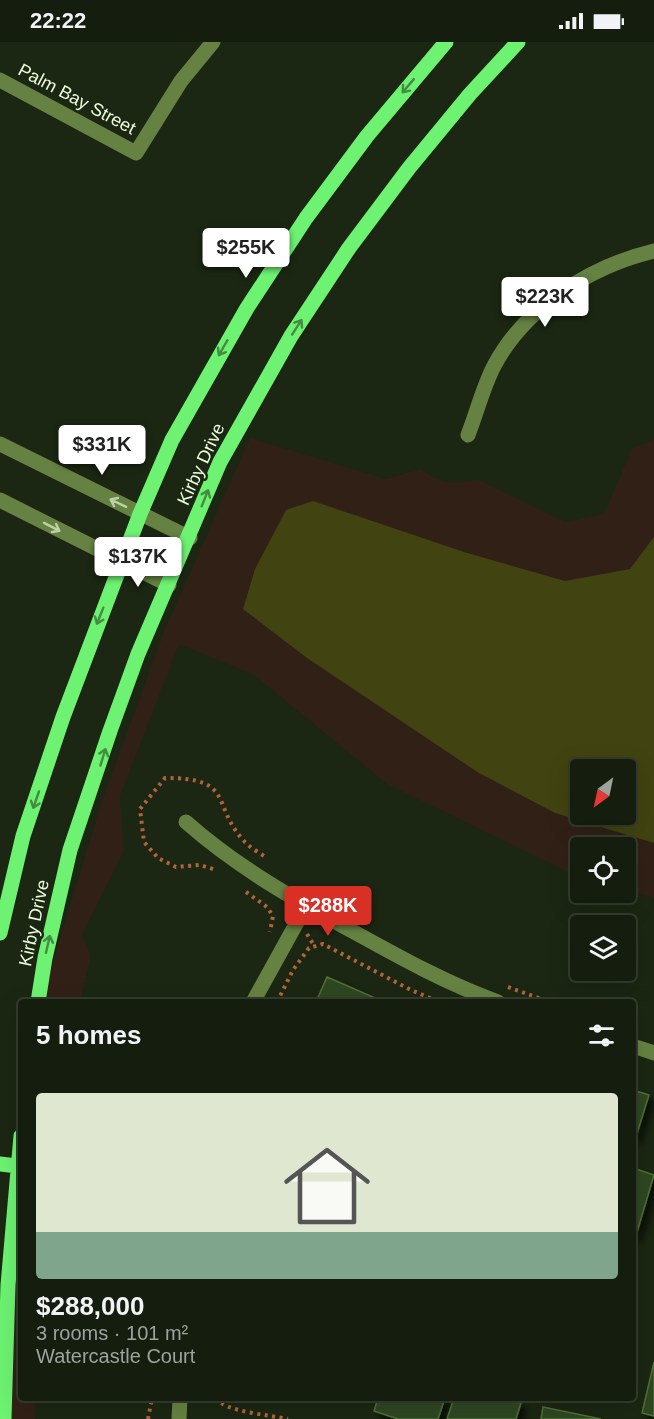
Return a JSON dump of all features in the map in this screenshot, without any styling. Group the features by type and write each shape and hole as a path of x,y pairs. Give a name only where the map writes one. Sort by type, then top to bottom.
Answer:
{"main road":[{"name":"Kirby Drive","path":"0,933 23,836 63,717 140,514 172,440 247,308 306,218 367,136 446,42"},
{"name":"Kirby Drive","path":"38,999 45,958 70,850 138,654 190,538 220,462 291,336 349,248 470,94 518,42"},
{"path":"4,1419 8,1285 18,1158"},
{"path":"0,1164 17,1166"}],"street":[{"name":"Palm Bay Street","path":"0,80 52,105 136,153 181,81 213,42"},
{"path":"468,435 494,366 516,335 541,309 570,286 600,269 654,251"},
{"path":"0,444 190,538"},
{"path":"0,500 169,585"},
{"path":"186,822 222,854 306,906 391,953 491,999"},
{"path":"255,999 306,906"},
{"path":"636,1047 654,1053"},
{"path":"180,1401 180,1419"}],"path":[{"path":"278,999 293,970 309,948 323,944 432,999"},
{"path":"148,1419 151,1401"},
{"path":"218,1401 234,1410 288,1419"}],"shaded area":[{"path":"250,438 386,479 421,469 435,478 448,482 462,483 477,479 565,522 604,514 632,449 654,439 654,898 636,892 636,837 570,837 570,873 387,784 254,675 179,644 120,796 124,851 82,934 91,956 81,999 45,999 47,981 102,801 165,629"},
{"path":"313,501 464,552 565,581 630,569 654,537 654,843 595,825 636,825 636,759 570,759 570,818 555,813 479,773 307,658 243,609 255,569 286,510"},
{"path":"18,1266 18,1401 36,1401 35,1419 11,1419"}],"building":[{"path":"327,977 378,999 317,999"},
{"path":"636,1091 649,1095 636,1137"},
{"path":"636,1169 654,1175 636,1236"},
{"path":"654,1362 654,1416 642,1413"},
{"path":"377,1401 444,1401 438,1419 398,1419 374,1411"},
{"path":"453,1401 515,1401 521,1403 516,1419 447,1419"},
{"path":"543,1407 601,1419 541,1419"}]}
